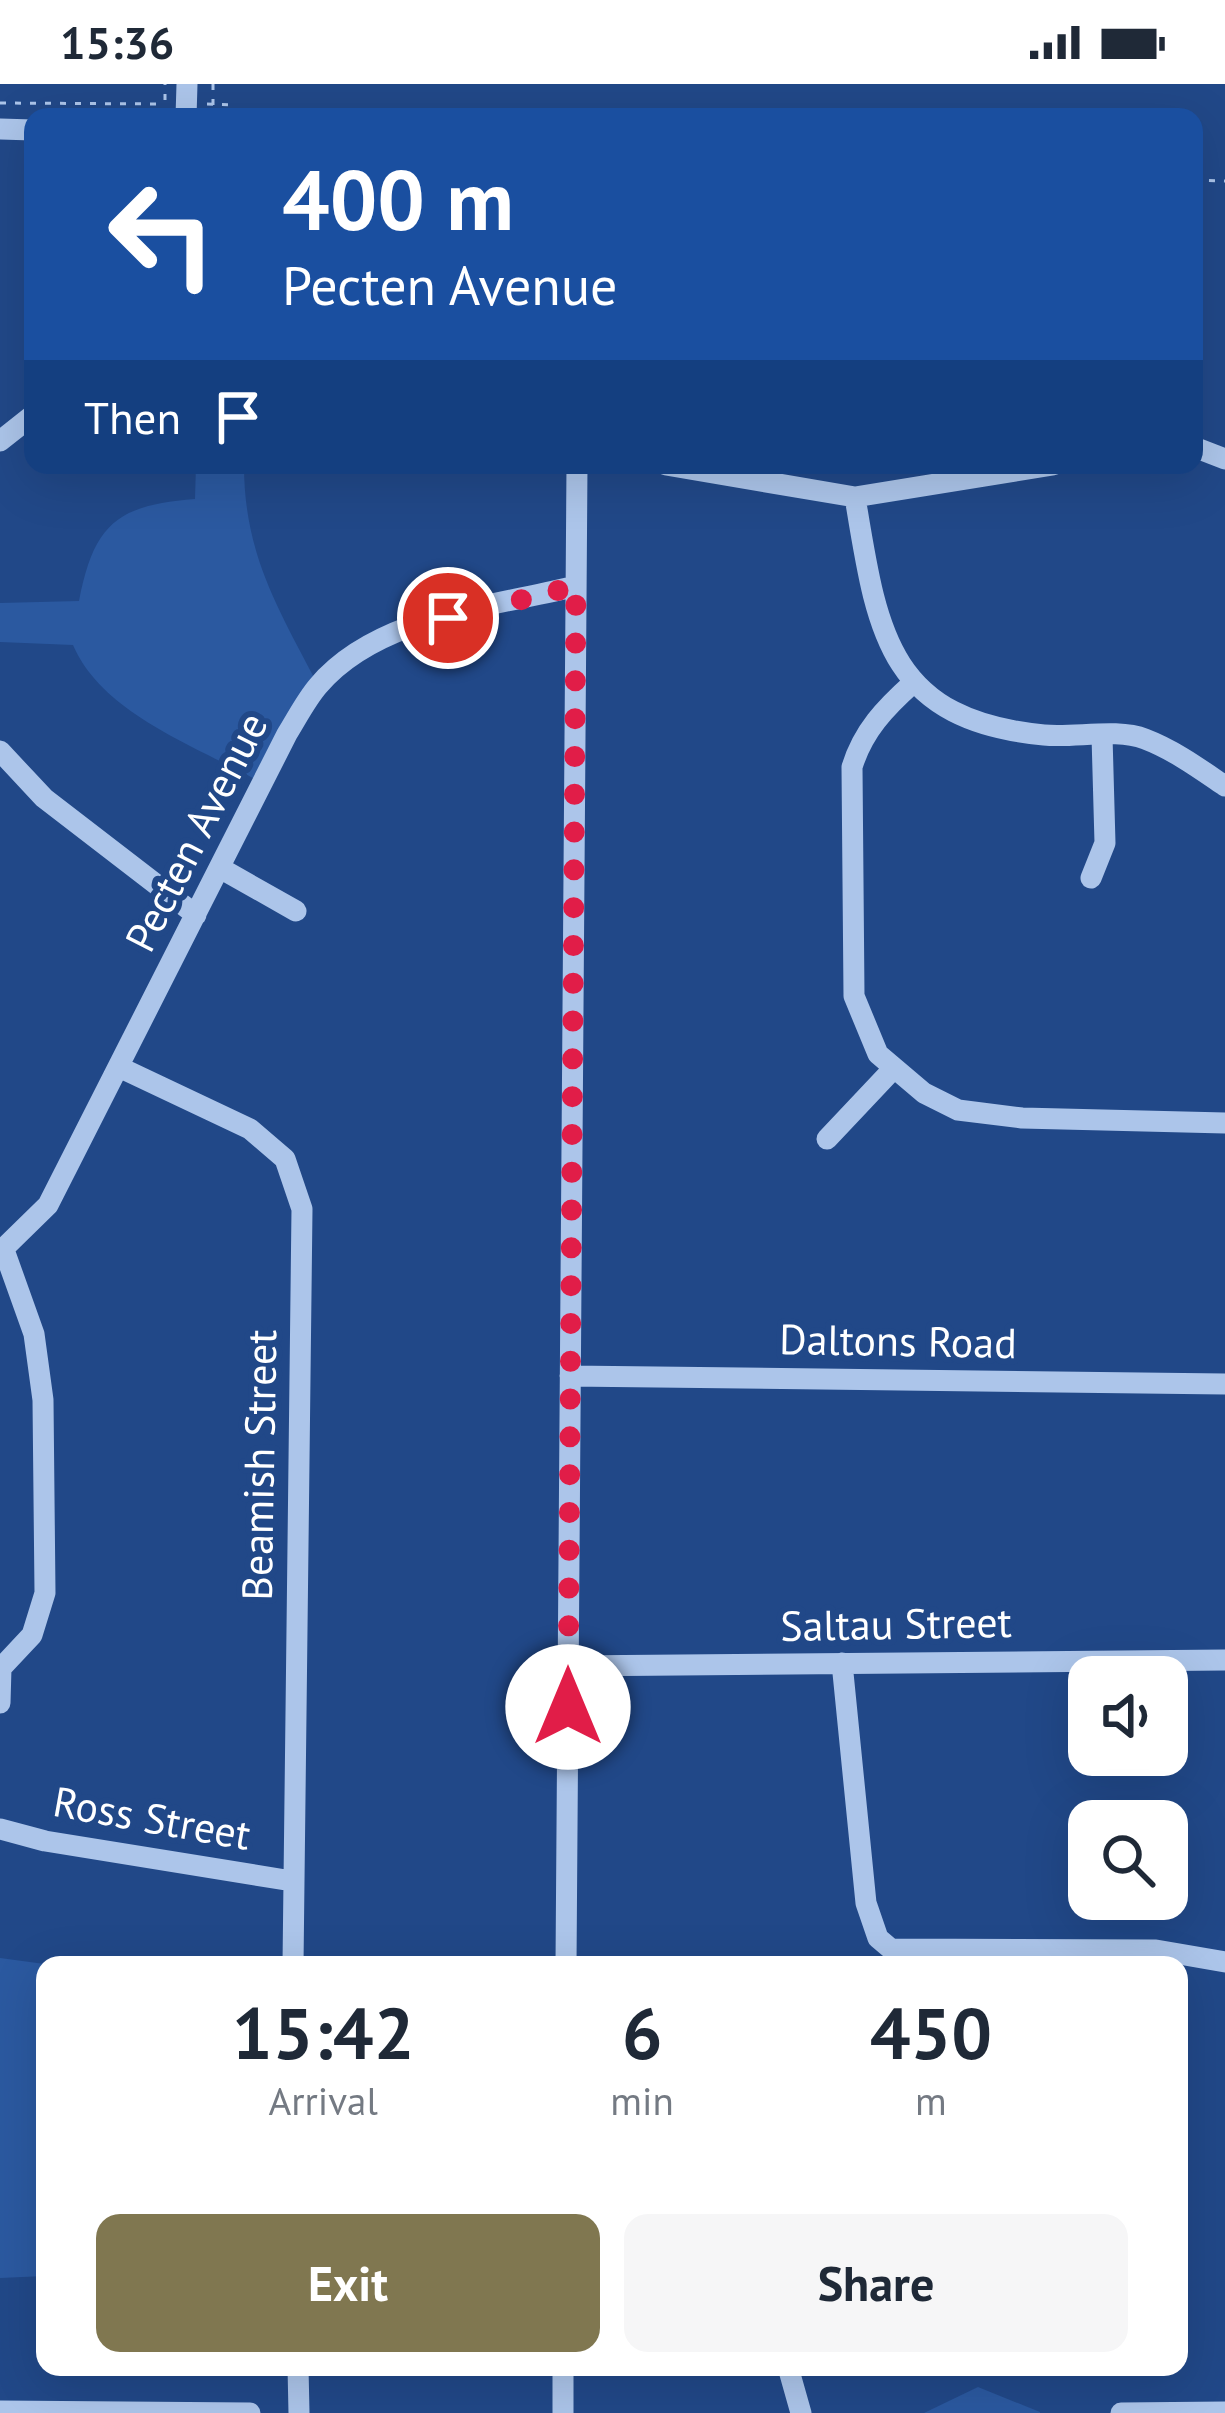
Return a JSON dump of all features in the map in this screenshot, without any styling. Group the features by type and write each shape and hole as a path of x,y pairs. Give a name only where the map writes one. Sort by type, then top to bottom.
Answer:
{"street":[{"path":"0,441 24,422"},
{"path":"566,1956 577,474"},
{"path":"719,474 855,497 997,474"},
{"path":"855,497 872,603 913,683 932,702 987,727 1141,736 1225,786"},
{"name":"Pecten Avenue","path":"2,1251 48,1205 287,734 318,685 360,652 406,628 576,586"},
{"path":"913,683 885,708 860,743 850,802 854,996 878,1054 924,1093 958,1110 1022,1118 1225,1123"},
{"path":"1090,878 1105,842 1102,736"},
{"path":"2,760 196,916"},
{"path":"220,868 296,911"},
{"name":"Beamish Street","path":"121,1068 250,1129 285,1159 302,1209 293,1956"},
{"path":"827,1139 894,1068"},
{"path":"0,1703 1,1668 32,1635 44,1593 44,1400 34,1334 2,1251"},
{"name":"Daltons Road","path":"570,1376 1225,1384"},
{"name":"Saltau Street","path":"568,1666 1225,1660"},
{"path":"842,1663 866,1903 878,1938 891,1949 1156,1950 1225,1961"},
{"name":"Ross Street","path":"0,1828 68,1845 292,1881"},
{"path":"298,2376 299,2413"},
{"path":"563,2376 563,2413"},
{"path":"791,2376 801,2413"},
{"path":"0,2411 250,2413"},
{"path":"1121,2413 1225,2412"}],"path":[{"path":"213,84 213,104"},
{"path":"0,103 165,104"}],"shaded area":[{"path":"196,474 245,474 250,526 266,580 318,685 262,783 129,710 87,670 73,645 0,642 0,603 79,601 93,553 114,523 146,506 195,499"},
{"path":"0,1958 36,1963 36,2276 0,2278"},
{"path":"978,2387 1040,2412 1040,2413 924,2413"}],"route":[{"path":"448,618 576,586 568,1707"}]}
